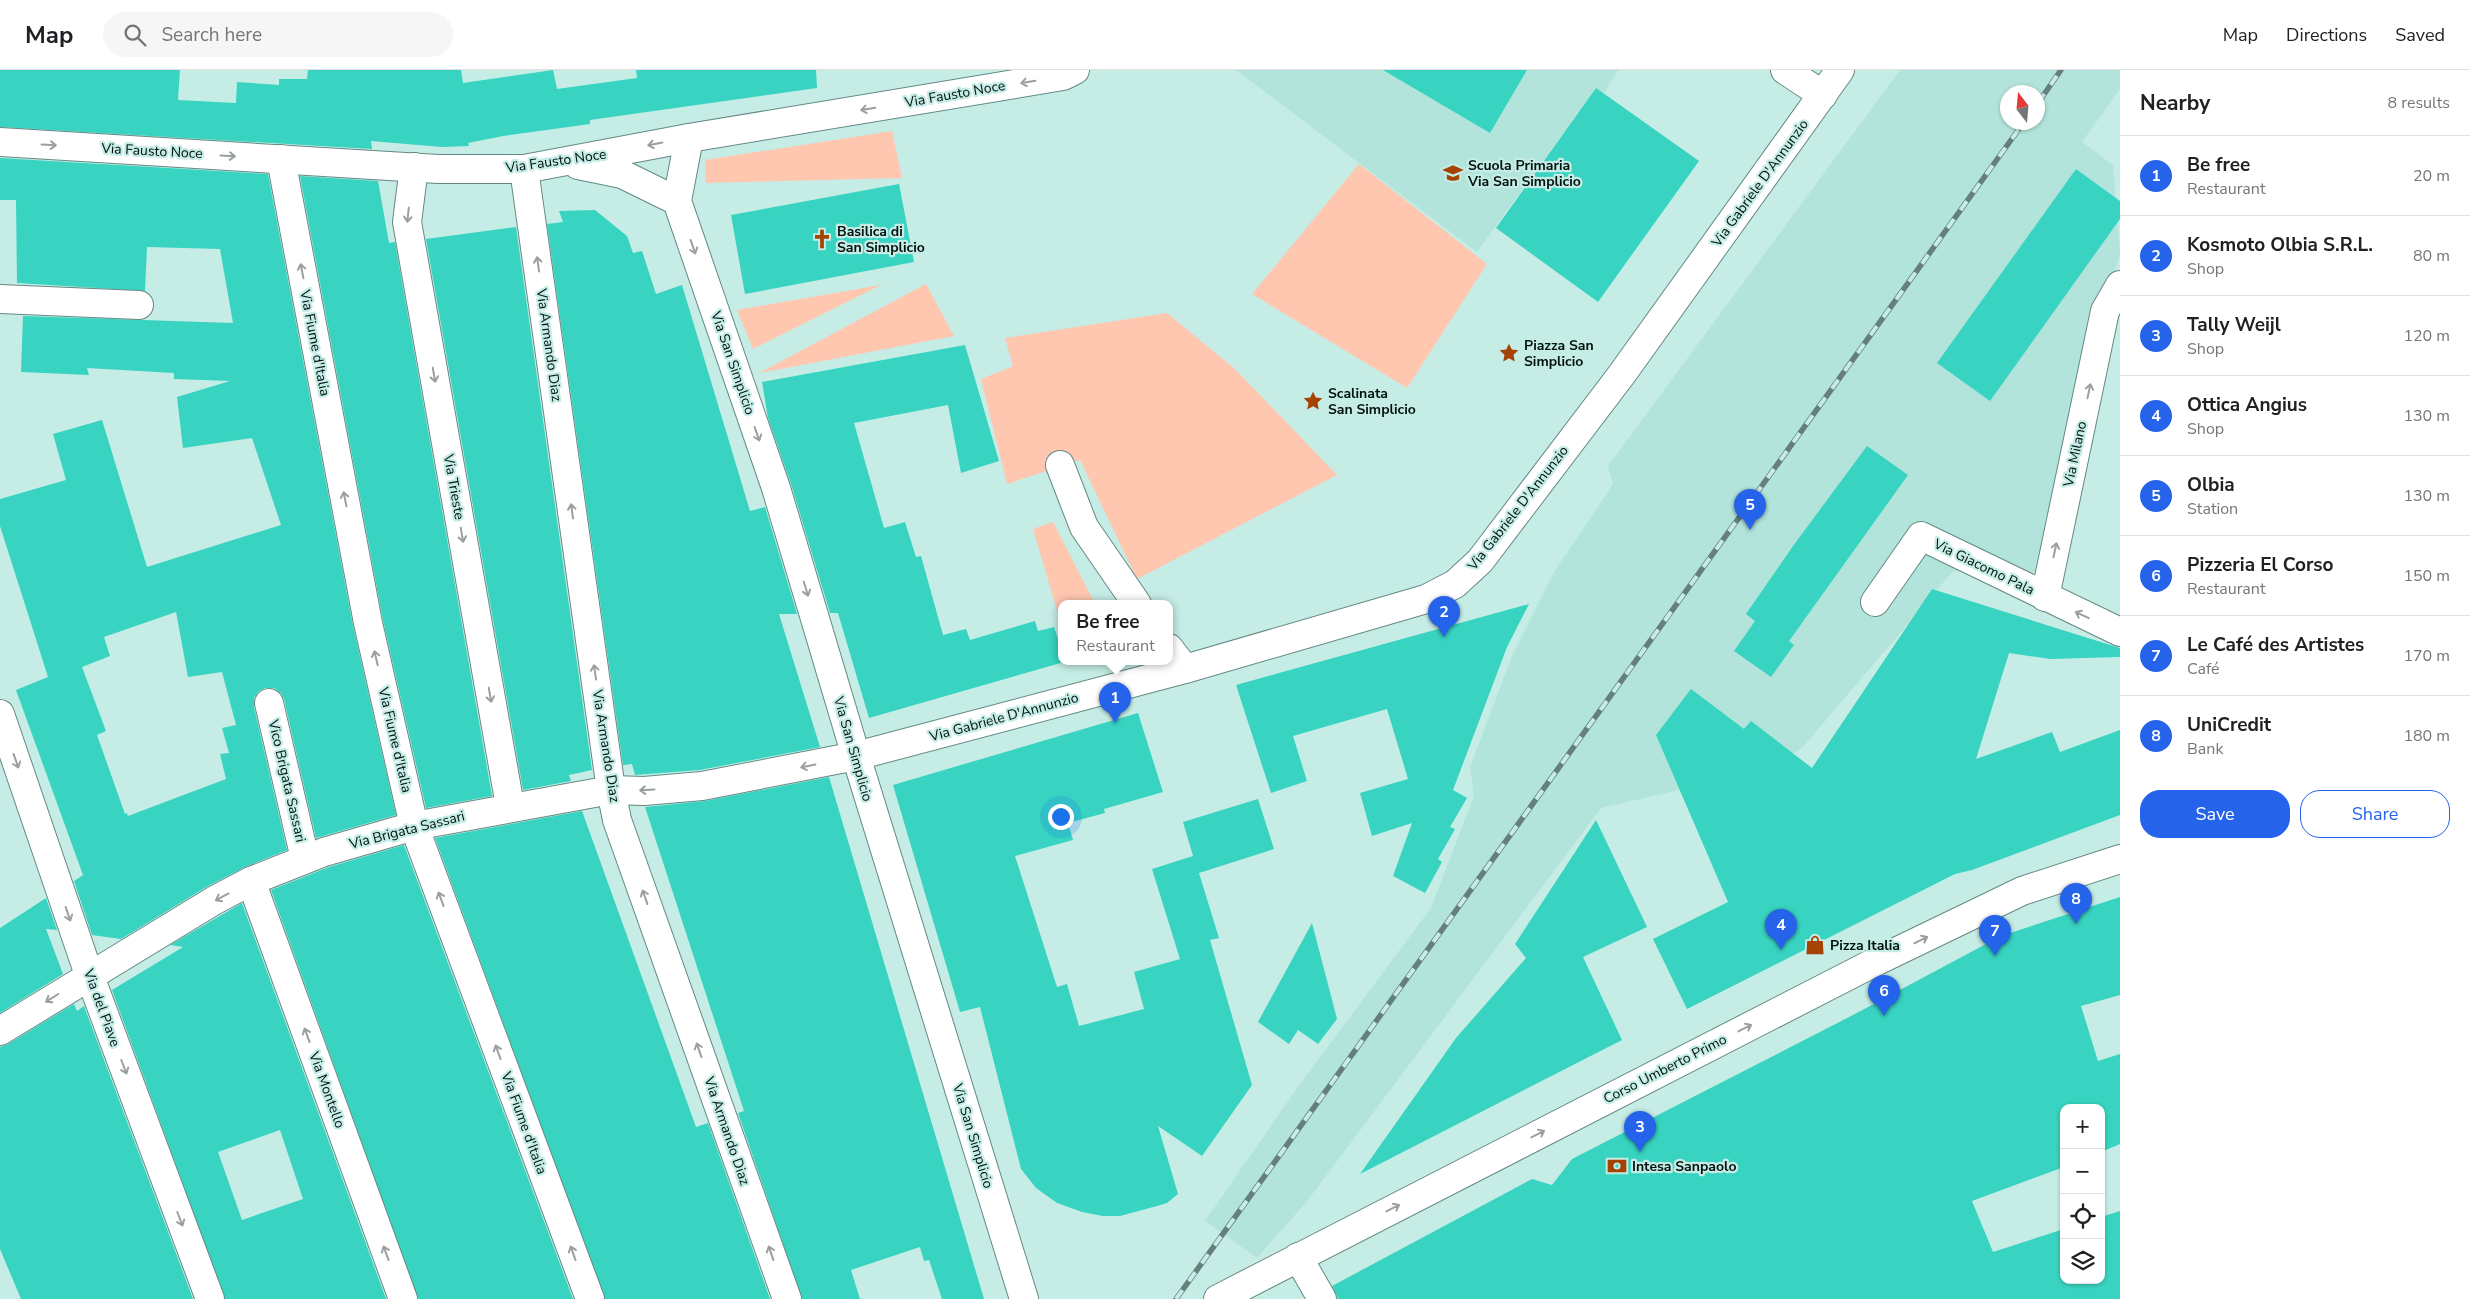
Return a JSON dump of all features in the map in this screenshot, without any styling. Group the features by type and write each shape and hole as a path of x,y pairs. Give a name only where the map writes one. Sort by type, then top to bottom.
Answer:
{"street":[{"name":"Via Fausto Noce","path":"0,142 414,167 473,170 524,169 689,138 1063,76 1075,70"},
{"path":"1785,70 1823,95"},
{"name":"Via Gabriele D'Annunzio","path":"856,756 1185,669 1426,599 1455,584 1480,561 1622,374 1840,70"},
{"name":"Via San Simplicio","path":"689,138 677,201 776,488 856,756 1024,1299"},
{"name":"Via Fiume d'Italia","path":"281,159 368,623 414,826 590,1299"},
{"path":"564,163 622,174 677,201"},
{"name":"Via Trieste","path":"414,167 407,222 510,806"},
{"name":"Via Armando Diaz","path":"524,169 611,790 617,820 787,1299"},
{"name":"Via Milano","path":"2045,597 2120,285"},
{"path":"0,299 139,305"},
{"path":"1060,465 1084,527 1134,600"},
{"name":"Via Giacomo Pala","path":"1875,602 1921,536 2120,632"},
{"path":"1173,653 1185,669"},
{"name":"Vico Brigata Sassari","path":"268,703 305,859"},
{"name":"Via del Piave","path":"0,714 89,975 210,1299"},
{"name":"Via Brigata Sassari","path":"0,1031 89,975 215,900 251,881 305,859 414,826 510,806 611,790 644,791 702,786 856,756"},
{"name":"Corso Umberto Primo","path":"1218,1299 1298,1256 1885,957 2022,891 2120,859"},
{"name":"Via Montello","path":"251,881 403,1299"},
{"path":"1298,1256 1322,1299"}],"shaded area":[{"name":"Scuola Primaria Via San Simplicio","path":"1236,70 1618,70 1604,93 1596,88 1477,252"},
{"path":"1900,70 2120,70 2120,89 2082,142 2113,165 2120,253 2036,572 1953,571 1803,747 1770,769 1601,808 1308,1200 1257,1258 1205,1221 1297,1088 1431,908 1474,796 1470,767 1512,656 1554,572 1613,484 1608,466"},
{"path":"892,131 902,178 706,183 705,160"},
{"path":"1359,164 1487,264 1407,388 1252,294"},
{"path":"926,284 954,336 759,373"},
{"path":"881,285 753,349 737,310"},
{"path":"1167,313 1235,369 1337,475 1137,579 1080,460 1007,484 981,379 1013,366 1005,338"},
{"path":"1053,522 1093,600 1058,600 1058,614 1033,529"}],"building":[{"path":"0,70 180,70 178,100 236,103 237,82 279,85 279,79 307,79 308,70 461,70 463,83 553,70 557,89 637,78 636,70 816,70 817,88 590,120 590,124 503,136 468,143 469,146 442,147 371,141 372,149 0,127"},
{"path":"1383,70 1527,70 1490,133"},
{"path":"1596,88 1699,161 1598,302 1496,228"},
{"path":"0,158 268,174 353,626 396,815 316,838 284,699 281,693 274,688 265,688 259,691 254,698 254,707 287,850 245,867 208,886 121,939 92,935 74,881 83,875 16,690 48,677 0,526 0,499 66,480 53,434 102,420 147,567 281,525 252,438 183,448 177,397 230,381 174,379 174,373 87,368 89,375 21,372 23,316 233,323 220,249 147,247 145,291 17,283 16,200 0,200","holes":["176,612 188,677 222,672 236,725 222,728 229,753 220,754 226,779 128,816 127,813 125,814 97,735 106,731 82,667 110,656 104,637"]},
{"path":"2076,169 2120,201 2120,219 1990,401 1937,363"},
{"path":"300,176 378,181 389,243 395,242 492,796 426,808 383,620"},
{"name":"Basilica di San Simplicio","path":"899,184 914,262 745,294 731,215"},
{"path":"595,210 627,236 633,253 642,251 656,294 682,285 750,511 765,507 797,614 779,614 820,747 700,770 635,775 632,764 623,765 547,224 563,222 559,211"},
{"path":"516,227 592,770 569,775 571,781 523,790 426,239"},
{"path":"965,345 999,461 961,473 948,405 854,423 884,528 905,522 916,557 921,556 943,635 966,629 970,640 1035,621 1038,631 1054,627 1058,639 1058,664 869,718 838,613 830,613 791,484 768,418 762,382"},
{"path":"1867,446 1908,475 1789,641 1794,645 1771,677 1734,651 1755,621 1746,614 1793,546"},
{"path":"1932,589 2120,648 2120,657 2050,659 2009,653 1976,759 2052,732 2060,752 2120,730 2120,815 1972,870 1955,874 1687,1009 1653,939 1728,902 1656,735 1691,689 1744,729 1751,721 1812,768"},
{"path":"1529,604 1507,647 1453,790 1467,798 1450,827 1455,829 1438,859 1442,862 1425,893 1393,876 1412,823 1372,836 1360,793 1408,779 1387,709 1293,736 1307,781 1271,793 1236,685"},
{"path":"1138,713 1163,792 1104,809 1105,813 1068,823 1073,840 1015,856 1057,987 1067,984 1079,1026 1144,1009 1134,972 1180,959 1152,869 1193,856 1183,822 1258,799 1274,849 1199,873 1219,938 1210,940 1252,1085 1202,1156 1158,1126 1178,1194 1167,1203 1157,1206 1120,1216 1103,1216 1082,1212 1057,1203 1036,1188 1021,1169 980,1007 960,1012 893,785"},
{"path":"829,777 984,1299 942,1299 929,1260 924,1261 920,1247 851,1270 860,1299 802,1299 738,1113 744,1111 645,807 705,801"},
{"path":"582,811 696,1127 708,1123 770,1299 605,1299 435,838"},
{"path":"1596,820 1647,927 1583,957 1622,1040 1360,1174 1456,1038 1526,958 1515,944"},
{"path":"404,845 573,1299 418,1299 271,890 329,867"},
{"path":"2120,897 2120,995 2081,1006 2098,1061 2120,1054 2120,1144 2105,1150 2105,1104 2060,1104 2060,1168 1972,1201 1993,1252 2060,1230 2060,1284 2105,1284 2105,1216 2120,1211 2120,1299 1338,1299 1332,1286 1532,1179 1552,1185 1572,1159 1853,1015 2001,936"},
{"path":"46,898 57,930 46,929 63,974 0,1013 0,928"},
{"path":"242,903 386,1299 225,1299 112,990 183,947 170,945","holes":["280,1130 303,1199 242,1220 218,1152"]},
{"path":"1312,923 1337,1019 1318,1044 1298,1030 1289,1044 1258,1022"},
{"path":"74,1004 77,1011 84,1006 193,1299 21,1299 0,1249 0,1047"}],"railway":[{"path":"2045,93 2061,70"},
{"path":"1176,1299 2018,130"}],"place":[{"name":"Scuola Primaria Via San Simplicio","path":"1453,173"},
{"name":"Basilica di San Simplicio","path":"822,239"},
{"name":"Piazza San Simplicio","path":"1509,353"},
{"name":"Scalinata San Simplicio","path":"1313,401"},
{"name":"Olbia","path":"1750,530"},
{"name":"Kosmoto Olbia S.R.L.","path":"1444,637"},
{"name":"Be free","path":"1115,723"},
{"name":"UniCredit","path":"2076,924"},
{"name":"Pizza Italia","path":"1815,945"},
{"name":"Ottica Angius","path":"1781,950"},
{"name":"Le Café des Artistes","path":"1995,956"},
{"name":"Pizzeria El Corso","path":"1884,1016"},
{"name":"Tally Weijl","path":"1640,1152"},
{"name":"Intesa Sanpaolo","path":"1617,1166"}]}
